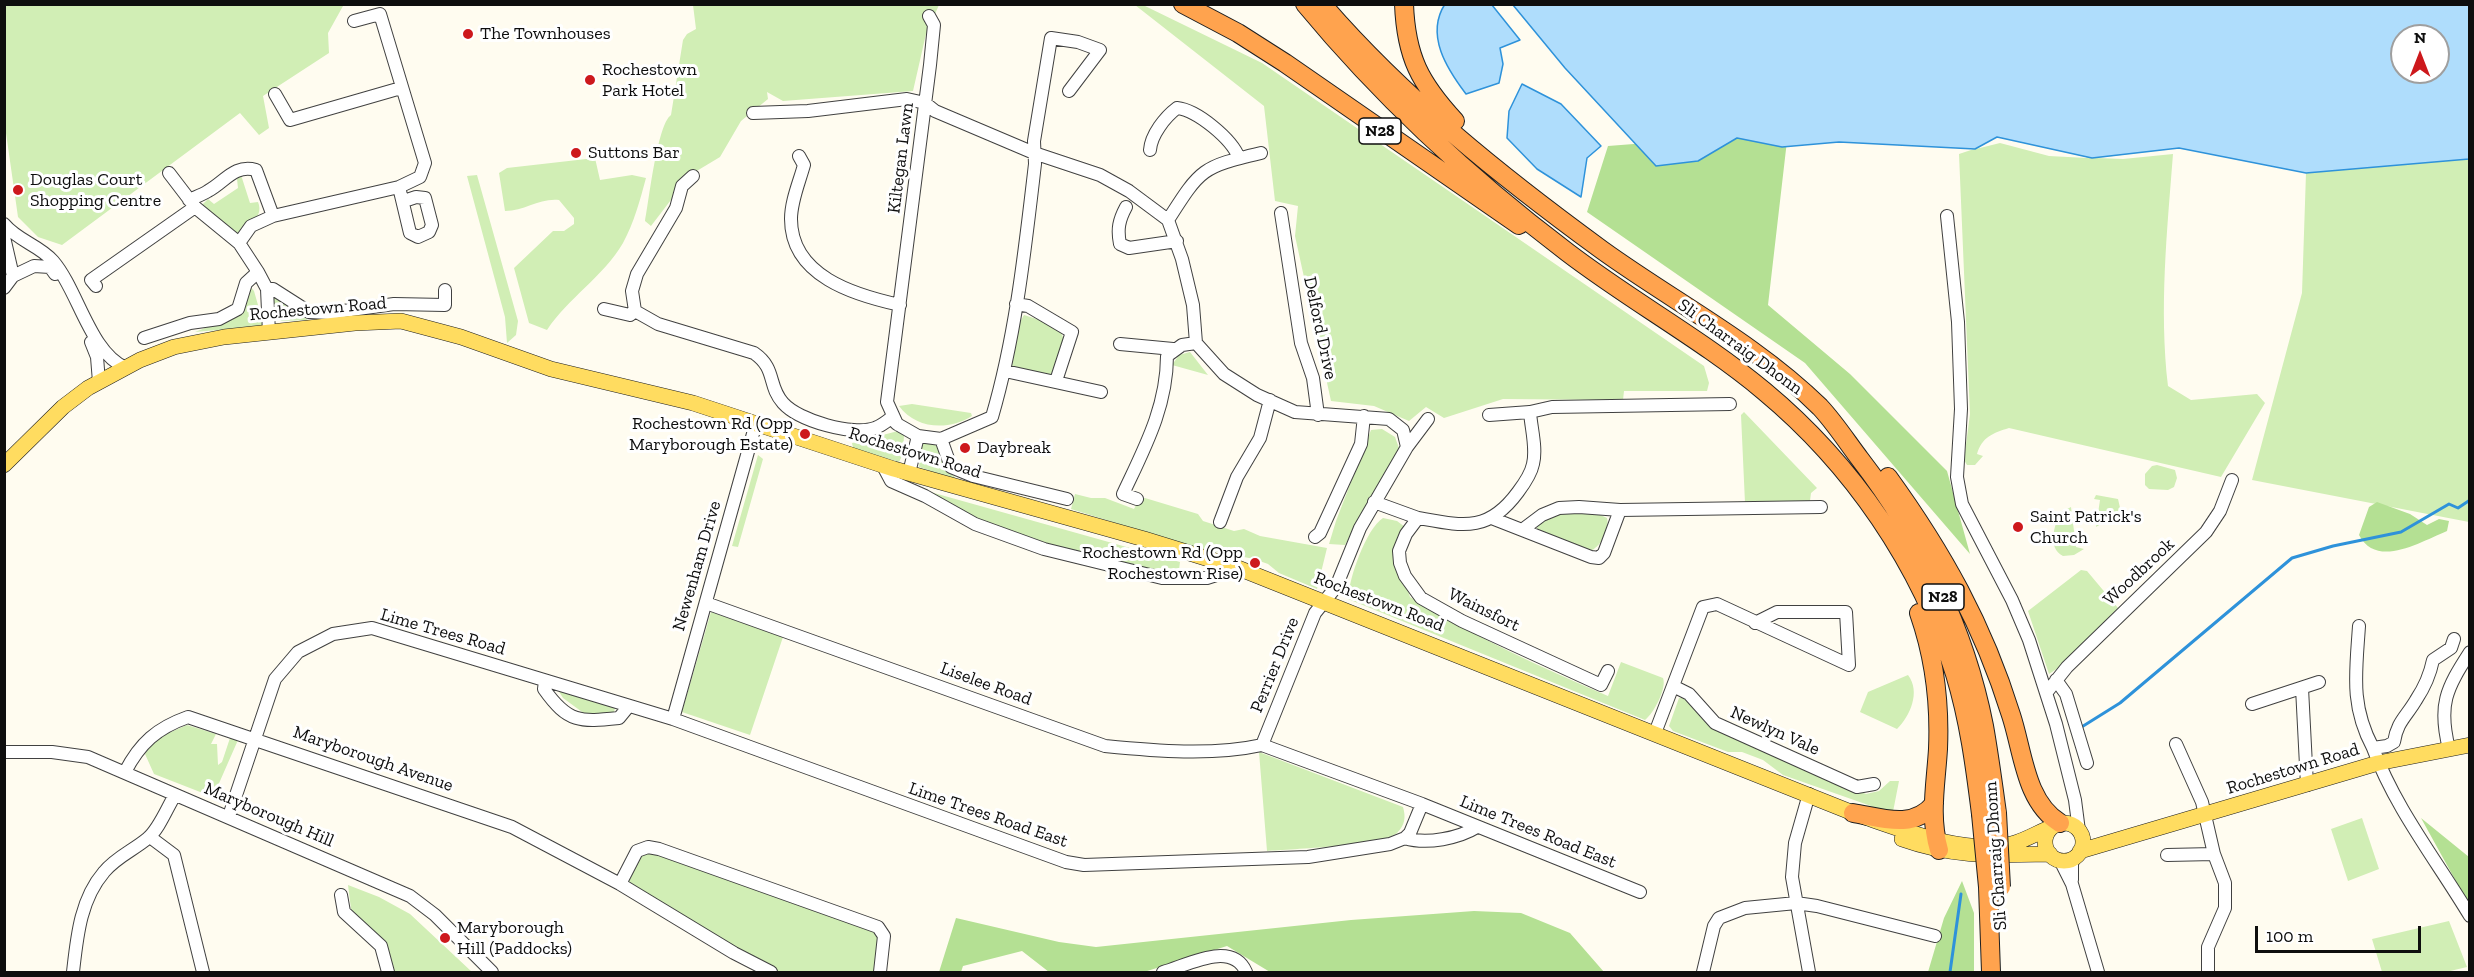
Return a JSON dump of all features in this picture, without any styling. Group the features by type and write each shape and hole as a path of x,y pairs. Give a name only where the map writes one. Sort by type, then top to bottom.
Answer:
{"highway":[{"name":"N28","path":"1183,4 1238,33 1285,63 1499,213 1567,252"},
{"name":"N28","path":"1305,4 1360,68 1405,113 1567,252"},
{"name":"N28","path":"1322,4 1368,54 1419,102 1515,183"},
{"path":"1404,4 1405,33 1413,65 1432,97 1515,183"},
{"name":"Sli Charraig Dhonn","path":"1515,183 1602,250 1779,372 1822,410 1880,484 1941,592 1966,657 1984,724 2002,972"},
{"name":"Sli Charraig Dhonn","path":"1567,252 1764,391 1827,449 1870,504 1895,543 1933,617 1954,673 1989,813"},
{"path":"1822,410 1845,429 1889,477 1935,544 1966,599 1996,666 2032,791 2047,815 2060,824"},
{"path":"1895,543 1926,632 1938,700 1934,804 1937,845"},
{"path":"1853,813 1909,820 1926,814 1934,804"},
{"name":"Sli Charraig Dhonn","path":"1991,972 1995,887"}],"main road":[{"name":"Rochestown Road","path":"4,465 63,407 99,382 174,347 216,338 383,320 418,324 551,369 693,402 883,466 1238,568 1809,794 1853,813 1888,834 1937,845 1970,856 2055,857"},
{"name":"Rochestown Road","path":"2078,854 2130,836 2205,816 2378,763 2469,745"},
{"name":"Rochestown Road","path":"1937,845 2011,844 2060,824"},
{"path":"2060,824 2080,832 2083,842 2078,854 2055,857 2046,836 2060,824"},
{"name":"Rochestown Road","path":"2080,832 2094,837 2130,836"}],"street":[{"path":"238,243 251,226 273,216 399,187 420,177 425,163 380,14 354,21"},
{"name":"Kiltegan Lawn","path":"897,424 887,402 934,25 929,16"},
{"path":"635,311 658,324 754,353 765,361 774,389 783,403 805,417 824,425 863,430 876,428 891,418 918,436 941,440 992,417 1005,371 1016,304 1035,164 1034,153 1052,38 1078,42 1100,50 1069,91"},
{"path":"275,94 290,120 401,88"},
{"path":"753,113 808,111 907,99 924,103 935,111 1034,153 1100,175 1129,191 1168,220 1177,241 1193,305 1196,343 1224,374 1295,412 1389,419 1403,430 1407,447"},
{"path":"1150,150 1151,142 1168,115 1177,108 1186,109 1230,140 1239,158"},
{"path":"1168,220 1199,174 1216,164 1261,153"},
{"path":"798,156 804,165 791,219 793,235 800,255 814,270 844,290 900,305"},
{"path":"96,286 91,280 210,191 227,175 247,167 256,170 273,216"},
{"path":"169,173 192,204 238,243 258,272 267,289 269,333"},
{"path":"635,311 632,291 637,274 672,217 682,186 693,176"},
{"path":"399,187 404,201"},
{"path":"1126,207 1119,219 1120,244 1129,248 1177,241"},
{"name":"Delford Drive","path":"1281,213 1301,343 1313,378 1318,415"},
{"path":"1947,216 1958,312 1961,409 1957,477 1962,504 2012,600 2047,692 2075,800 2080,832"},
{"path":"4,224 15,236 51,259 103,351 126,368"},
{"path":"4,237 9,283 33,266 47,265 52,268 79,314 97,357 99,382"},
{"path":"144,338 190,323 219,319 238,309 246,283 258,272"},
{"path":"267,289 273,289 309,312 328,313 394,304 445,305 445,290"},
{"path":"1016,304 1028,306 1072,332 1056,381"},
{"path":"604,309 630,315 635,311"},
{"path":"1137,499 1123,494 1157,417 1167,376 1167,356 1182,345 1196,343"},
{"path":"1120,344 1173,350"},
{"path":"1005,371 1101,392"},
{"path":"1220,522 1237,477 1260,438 1270,400"},
{"path":"1489,415 1530,412 1552,407 1730,404"},
{"path":"1494,519 1507,507 1527,480 1534,463 1530,412"},
{"path":"1315,537 1320,533 1361,444 1364,416"},
{"name":"Perrier Drive","path":"1262,745 1315,613 1336,587 1360,528 1374,502 1407,447 1428,419"},
{"name":"Newenham Drive","path":"675,720 756,423"},
{"path":"909,473 918,436"},
{"path":"941,440 951,467 973,476 1067,499"},
{"path":"883,466 891,481 975,524 1044,549 1162,578 1207,578 1238,568"},
{"name":"Woodbrook","path":"2047,692 2106,628 2206,532 2220,511 2232,480"},
{"path":"1374,502 1418,518 1456,525 1494,519 1591,557 1599,558 1604,553 1620,510"},
{"path":"1522,530 1542,515 1559,508 1620,510 1821,507"},
{"name":"Wainsfort","path":"1418,518 1406,534 1399,551 1400,563 1405,576 1421,598 1462,621 1601,685 1608,671"},
{"name":"Liselee Road","path":"706,603 1105,746 1149,750 1216,751 1262,745"},
{"path":"1655,733 1703,607 1717,604 1755,623 1849,665 1846,612 1777,612 1755,623"},
{"path":"2359,626 2354,693 2366,736 2378,763 2469,916"},
{"name":"Lime Trees Road","path":"229,816 275,679 298,652 333,634 372,628 675,720"},
{"path":"2373,748 2387,746 2394,742 2396,728 2416,702 2430,674 2433,660 2451,648 2454,639"},
{"path":"2449,749 2443,708 2448,686 2469,652"},
{"path":"2056,680 2066,694 2087,763"},
{"path":"545,681 543,689 554,703 568,715 585,721 619,717 628,707"},
{"path":"2252,704 2319,682"},
{"name":"Newlyn Vale","path":"1673,686 1689,694 1715,723 1857,787 1874,784"},
{"path":"2302,688 2307,785"},
{"name":"Maryborough Avenue","path":"125,772 135,753 147,739 167,724 188,717 257,738 512,826 620,884 734,953 771,972"},
{"name":"Lime Trees Road East","path":"675,720 1066,862 1084,865 1308,857 1390,844 1405,838 1413,841 1463,836 1477,827"},
{"path":"2176,744 2205,816 2214,854 2224,879 2226,898 2223,915 2208,947 2208,972"},
{"name":"Lime Trees Road East","path":"1262,745 1422,804 1640,892"},
{"name":"Maryborough Hill","path":"4,752 72,753 125,772 410,896 435,915 492,972"},
{"path":"1809,794 1795,843 1792,877 1809,972"},
{"path":"73,972 79,923 89,895 103,872 122,855 150,837 175,795"},
{"path":"2060,824 2075,800"},
{"path":"1405,838 1410,833 1422,804"},
{"path":"150,837 174,855 203,972"},
{"path":"620,884 637,850 648,847 659,849 878,927 884,936 880,972"},
{"path":"2072,884 2073,863 2078,854"},
{"path":"2167,855 2214,854"},
{"path":"2055,857 2072,884 2098,972"},
{"path":"341,896 344,912 381,946 388,972"},
{"path":"1703,972 1714,926 1719,918 1745,908 1796,903 1859,914 1935,936"},
{"path":"1163,972 1220,955 1230,956 1239,961 1246,972"}],"green space":[{"path":"4,5 348,5 343,6 328,33 329,53 263,96 269,128 259,135 240,113 62,245 38,237 18,217 4,119"},
{"path":"693,5 939,5 926,34 913,91 783,101 767,92 768,99 741,121 720,157 690,175 651,226 645,221 654,164 662,133 671,115 683,40 687,34 696,29"},
{"path":"1135,5 1143,5 1262,63 1704,366 1709,383 1707,391 1624,391 1623,400 1503,399 1444,418 1426,407 1409,421 1374,406 1331,401 1295,236 1298,206 1275,201 1264,106"},
{"path":"2469,63 2469,522 2252,480 2302,293 2306,173 2179,148 2097,158 2123,159 2173,154 2164,299 2168,386 2191,400 2257,394 2265,403 2221,477 2009,428 1985,440 1977,454 1983,456 1975,465 1967,465 1964,460 1970,414 1959,154 1974,149 1839,142 1782,147 2390,73 2390,84 2450,84 2450,69","holes":["1997,137 2087,158 2049,156 2000,143 1976,149"]},
{"path":"1788,132 1768,305 1850,374 1947,471 1970,554 1805,363 1587,212 1608,146"},
{"path":"595,158 600,180 632,175 646,178 623,243 606,266 555,318 547,330 529,323 514,268 553,231 564,231 574,224 574,218 559,200 545,201 505,211 499,173 507,168"},
{"path":"241,175 250,203 258,202 259,213 252,222 232,237 202,210 203,204 208,199 214,204 238,188 237,179"},
{"path":"477,175 518,321 516,335 507,343 505,317 467,176"},
{"path":"250,286 254,291 264,326 195,332 235,316"},
{"path":"269,291 287,307 308,320 281,321 273,309"},
{"path":"1024,315 1043,321 1061,332 1065,343 1050,376 1012,366 1020,322"},
{"path":"1190,352 1208,375 1172,365 1179,355"},
{"path":"912,404 971,413 972,416 953,424 923,423 906,414 899,406"},
{"path":"1744,412 1817,488 1811,493 1810,501 1745,503 1741,415"},
{"path":"1382,429 1395,437 1399,448 1345,545 1329,544 1371,430"},
{"path":"898,431 904,435 903,454 899,462 853,448 852,443"},
{"path":"928,440 937,446 944,467 959,481 919,467 922,442"},
{"path":"758,455 763,459 738,547 732,546"},
{"path":"2157,465 2175,470 2177,478 2174,487 2168,490 2149,489 2145,485 2145,474 2152,466"},
{"path":"909,486 1180,562 1179,570 1158,573 1043,545 975,521"},
{"path":"1075,494 1091,498 1105,498 1134,509 1139,499 1145,498 1198,514 1203,521 1234,531 1244,529 1260,536 1327,548 1317,589 1279,573 1268,564 1254,559 1189,546 1071,509"},
{"path":"2096,495 2118,499 2121,512 2096,527 2100,500 2094,499"},
{"path":"2377,502 2410,514 2427,525 2439,519 2449,521 2447,531 2400,550 2388,552 2377,550 2367,545 2359,535 2369,507"},
{"path":"2071,507 2076,547 2084,549 2074,555 2063,556 2055,548 2053,536 2061,512"},
{"path":"1564,512 1594,512 1607,518 1604,538 1589,552 1544,535 1537,529 1538,523"},
{"path":"1383,518 1397,521 1405,527 1395,545 1394,552 1410,597 1507,650 1608,696 1621,662 1663,678 1663,688 1652,712 1645,720 1348,599 1352,579 1365,543 1370,532"},
{"path":"2081,570 2087,571 2118,608 2064,664 2049,674 2028,611"},
{"path":"711,612 783,637 750,735 682,712"},
{"path":"1908,675 1914,689 1914,696 1910,711 1897,729 1860,712 1868,692"},
{"path":"558,690 615,707 614,713 589,717 563,698"},
{"path":"1679,698 1688,698 1704,721 1728,734 1866,794 1879,791 1890,781 1899,781 1892,817 1880,815 1871,806 1783,775 1763,760 1742,752 1728,752 1673,731 1669,726"},
{"path":"187,725 216,734 211,744 217,744 218,765 222,762 230,738 238,740 213,797 154,774 145,754 157,738"},
{"path":"1259,752 1403,807 1405,818 1402,827 1397,833 1373,841 1267,851"},
{"path":"2362,818 2379,869 2348,881 2331,829"},
{"path":"2421,818 2469,857 2469,905"},
{"path":"648,847 878,927 880,972 771,972 620,884 637,851"},
{"path":"1962,881 1974,913 1974,972 1928,972 1944,918"},
{"path":"348,885 379,897 410,914 472,972 394,972 392,960 384,943 351,909"},
{"path":"1474,911 1521,913 1570,933 1604,972 1270,972 1227,946 1144,972 1049,972 1022,951 963,966 961,972 939,972 956,918 1059,942 1096,947 1351,920"},
{"path":"2449,921 2467,967 2446,972 2382,972 2372,939"}],"water":[{"path":"1445,4 1492,5 1520,40 1500,48 1503,64 1499,83 1466,94 1452,74 1438,40 1439,16"},
{"path":"1513,5 2469,5 2469,159 2306,173 2179,148 2092,158 1997,137 1975,149 1839,142 1782,147 1737,138 1698,161 1656,166 1565,68"},
{"path":"1522,84 1561,104 1601,146 1587,158 1581,197 1537,169 1507,138 1509,111"}],"waterway":[{"path":"2080,728 2120,703 2292,558 2333,546 2401,532 2449,504 2458,508 2470,500"},
{"path":"1950,972 1961,894"}],"place":[{"name":"The Townhouses","path":"468,34"},
{"name":"Rochestown Park Hotel","path":"590,80"},
{"name":"Suttons Bar","path":"576,153"},
{"name":"Douglas Court Shopping Centre","path":"18,190"},
{"name":"Rochestown Rd (Opp Maryborough Estate)","path":"805,434"},
{"name":"Daybreak","path":"965,448"},
{"name":"Saint Patrick's Church","path":"2018,527"},
{"name":"Rochestown Rd (Opp Rochestown Rise)","path":"1255,563"},
{"name":"Maryborough Hill (Paddocks)","path":"445,938"}]}
